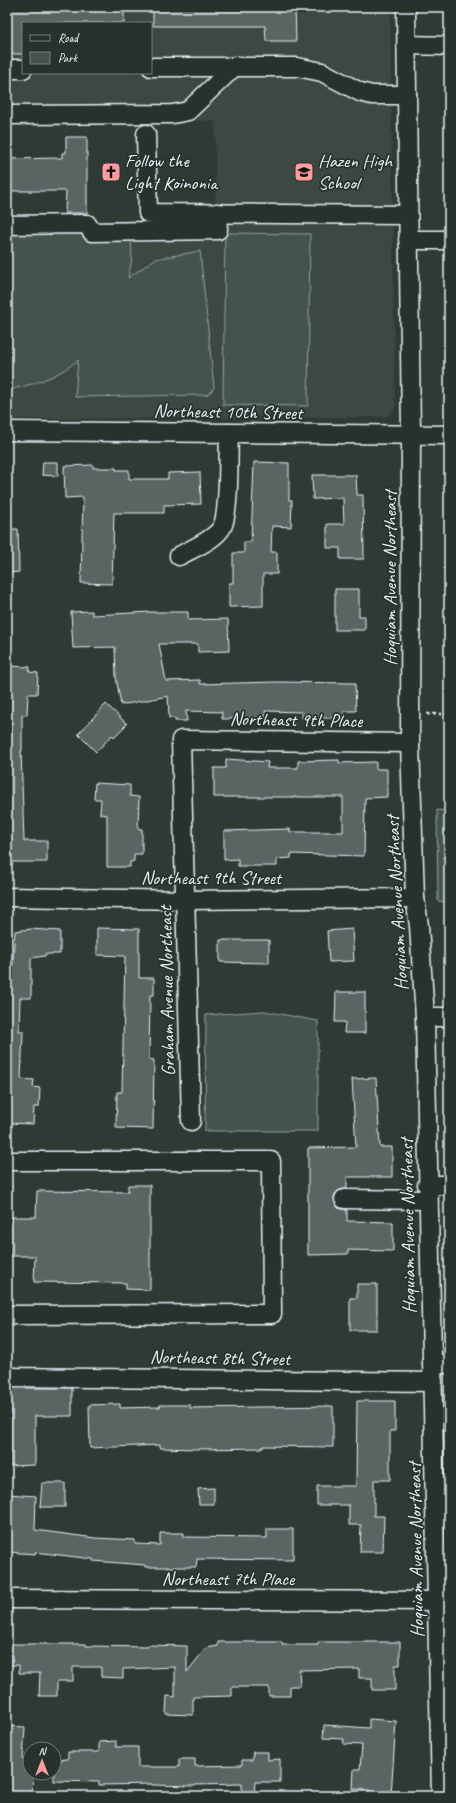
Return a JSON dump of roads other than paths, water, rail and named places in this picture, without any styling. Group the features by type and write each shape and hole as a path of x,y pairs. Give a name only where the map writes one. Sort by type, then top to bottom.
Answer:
{"street":[{"name":"Hoquiam Avenue Northeast","path":"406,7 411,435 410,743 415,898 419,926 425,1017 428,1193 438,1370 444,1602 441,1796"},
{"path":"406,45 449,46"},
{"path":"7,115 173,114 188,111 235,66"},
{"path":"152,67 297,67 322,72 360,92 372,95 407,95"},
{"path":"7,69 22,69"},
{"path":"146,134 148,213 408,215"},
{"path":"7,225 87,224 92,232 218,230 218,213"},
{"path":"408,240 449,240"},
{"name":"Northeast 10th Street","path":"7,431 449,435"},
{"path":"178,556 206,542 222,528 226,506 229,433"},
{"name":"Northeast 9th Place","path":"181,740 410,743"},
{"name":"Graham Avenue Northeast","path":"181,740 191,1121"},
{"name":"Northeast 9th Street","path":"7,897 185,900 415,898"},
{"path":"425,1017 449,1017"},
{"path":"7,1161 271,1161 272,1314 7,1315"},
{"path":"344,1199 428,1193 449,1185"},
{"name":"Northeast 8th Street","path":"7,1377 438,1370"},
{"name":"Northeast 7th Place","path":"7,1599 444,1602"}],"place":[{"name":"Follow the Light Koinonia","path":"111,172"},
{"name":"Hazen High School","path":"304,172"}]}
